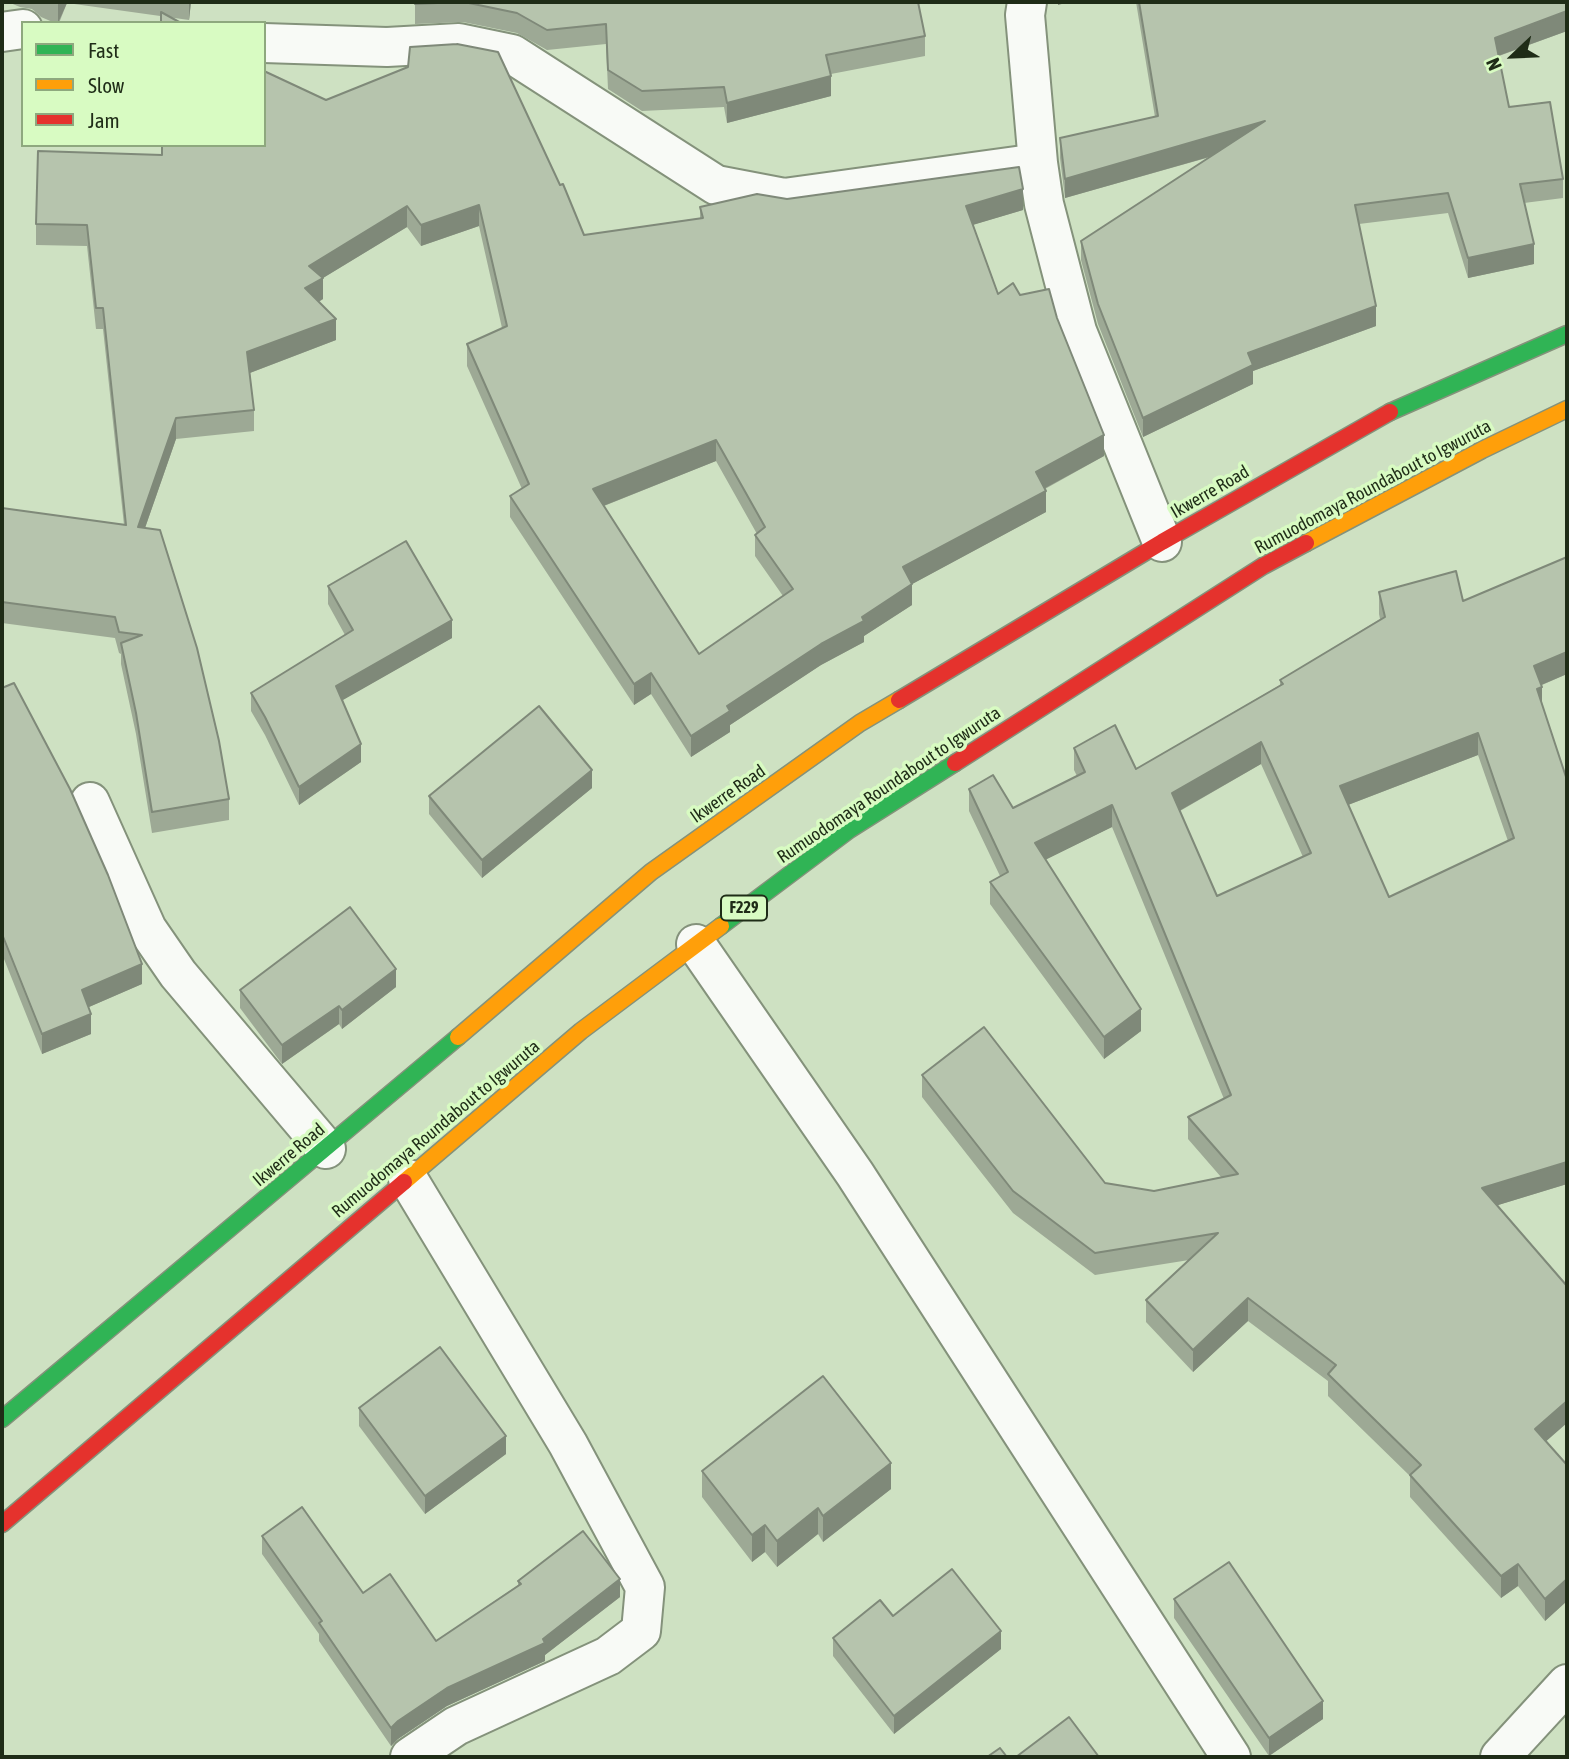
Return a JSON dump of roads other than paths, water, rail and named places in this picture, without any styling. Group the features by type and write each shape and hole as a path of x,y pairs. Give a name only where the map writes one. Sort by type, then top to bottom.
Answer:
{"main road":[{"name":"Ikwerre Road","path":"2,1419 662,864 860,723 1162,542 1382,415 1567,334"},
{"name":"Rumuodomaya Roundabout to Igwuruta","path":"2,1524 581,1031 849,830 1263,566 1482,450 1567,409"}],"street":[{"path":"1027,2 1024,15 1044,204 1077,331 1162,542"},
{"path":"2,32 21,30"},
{"path":"266,43 387,47 459,43 512,54 716,185 783,198 1038,163"},
{"path":"90,802 147,929 178,974 326,1149"},
{"path":"696,944 855,1174 1231,1757"},
{"path":"408,1179 568,1444 645,1587 641,1631 608,1656 456,1726 410,1757"},
{"path":"1500,1757 1567,1684"}]}
